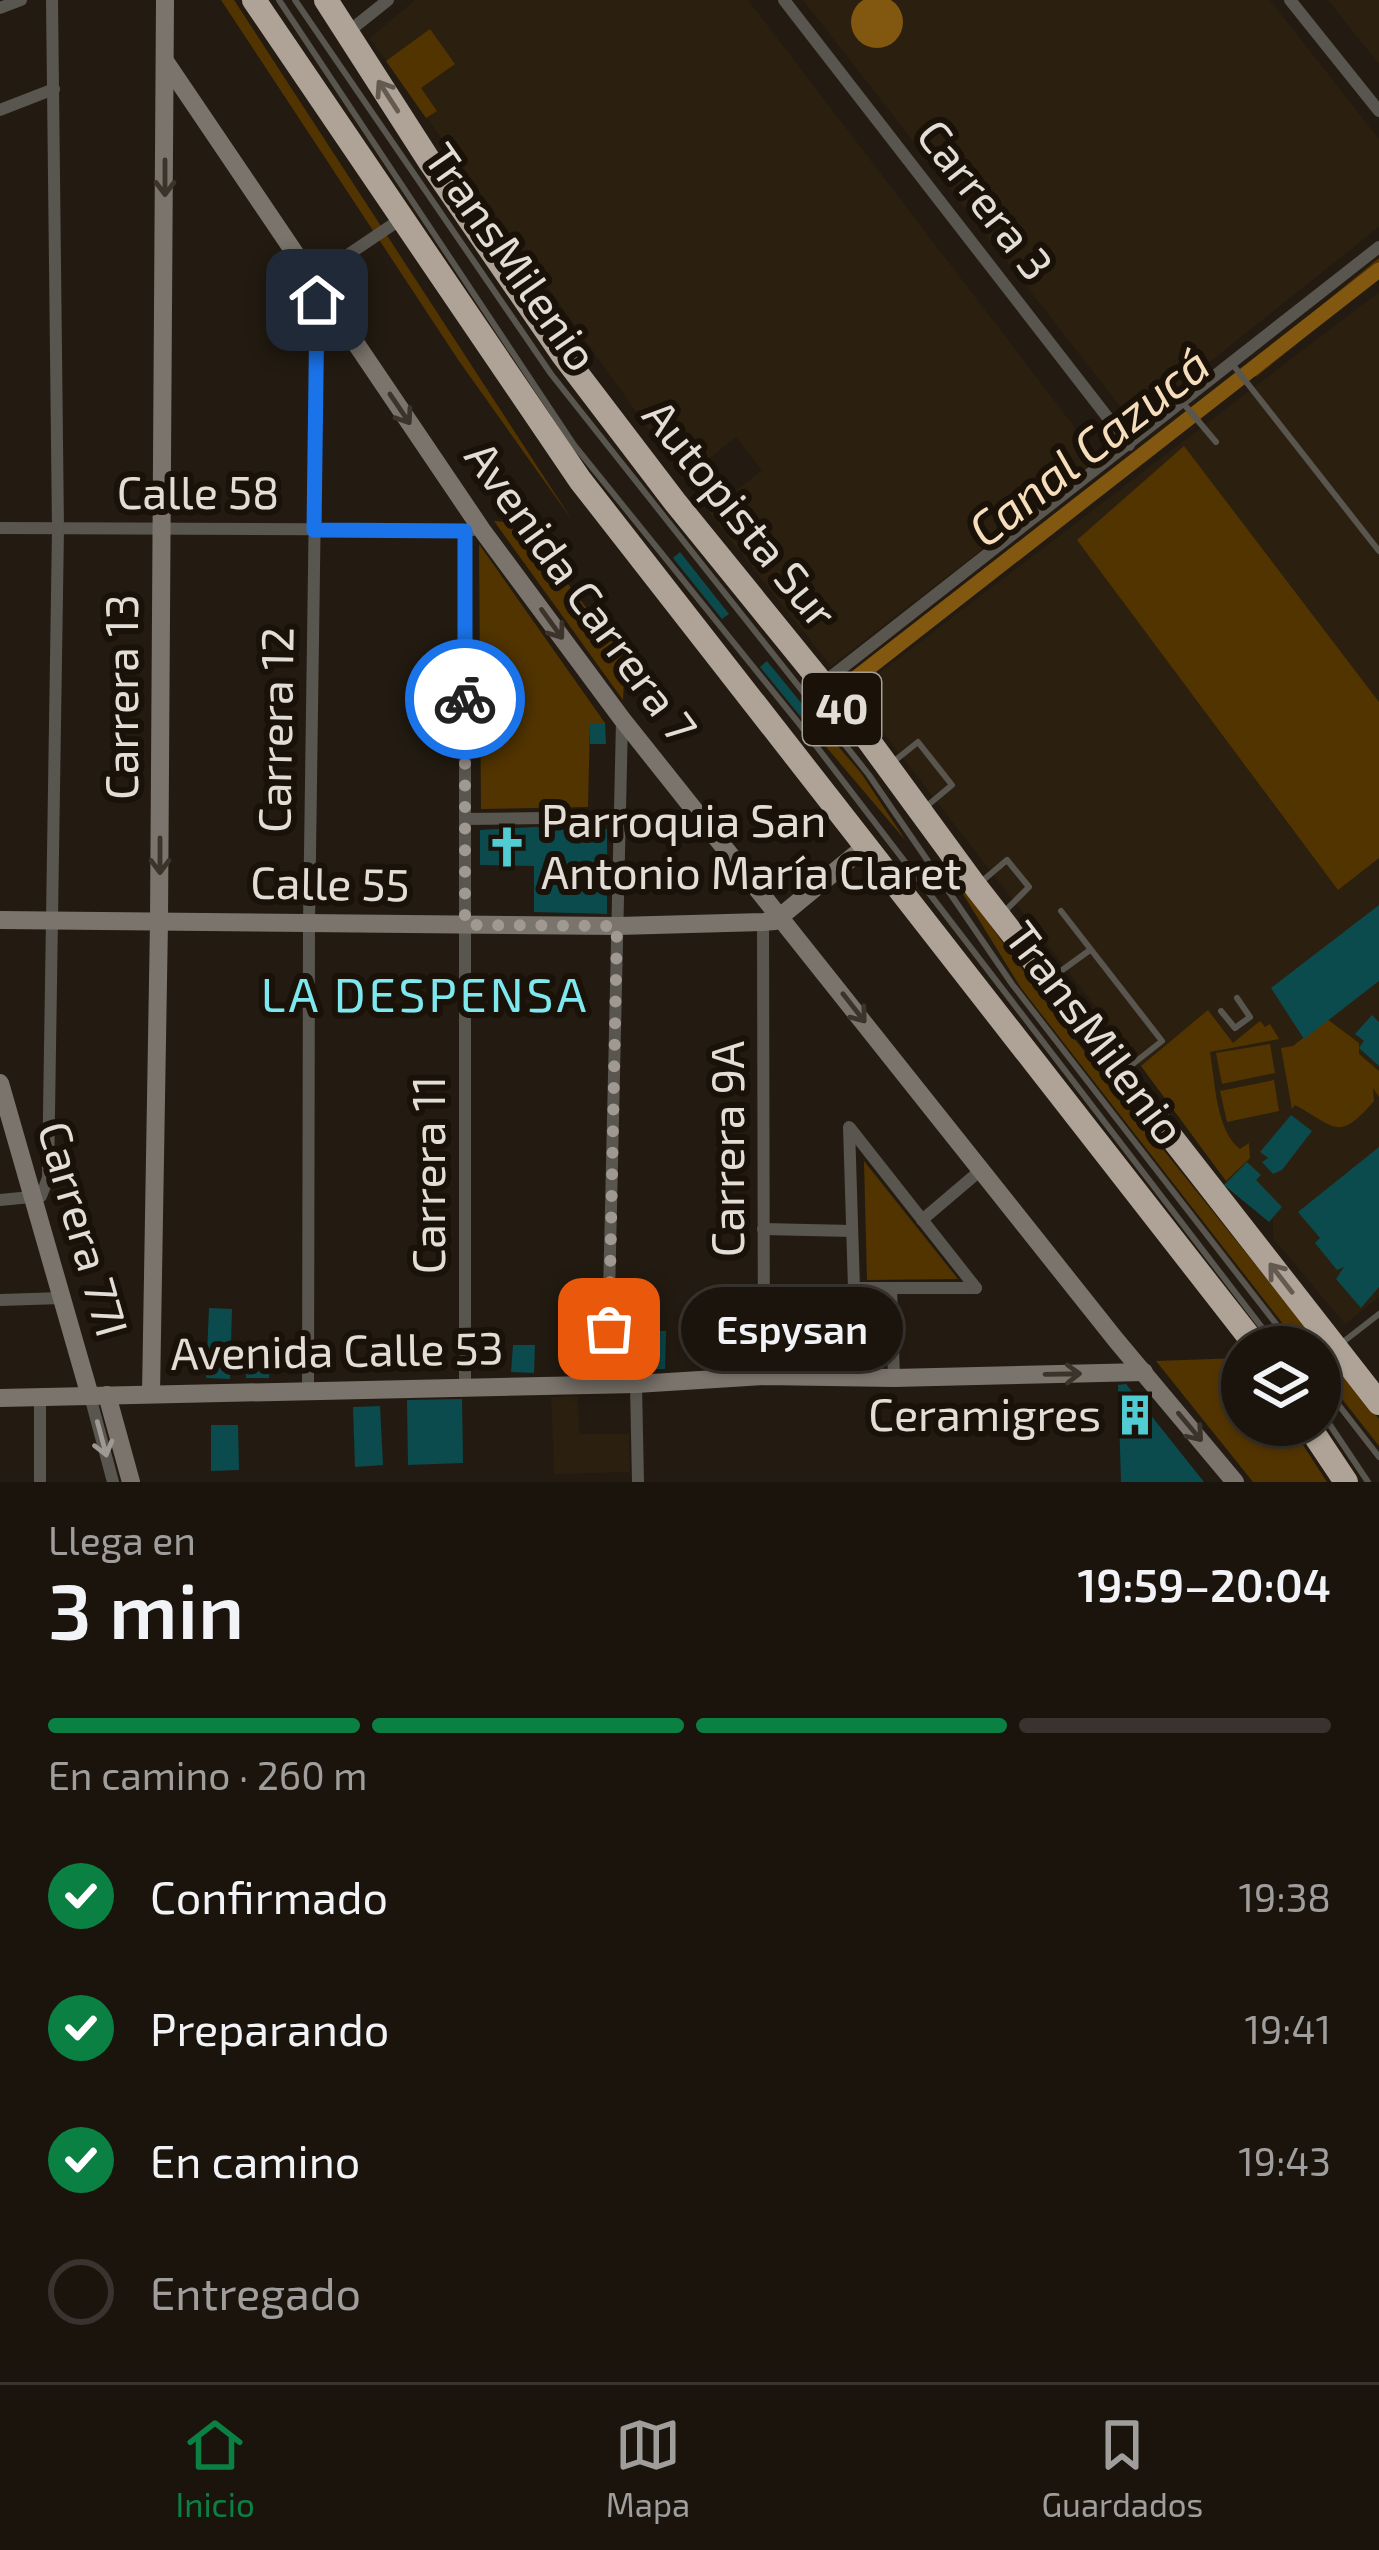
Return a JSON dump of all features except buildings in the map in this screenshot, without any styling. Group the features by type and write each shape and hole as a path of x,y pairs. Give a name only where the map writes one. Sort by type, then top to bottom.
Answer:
{"highway":[{"name":"40","path":"254,0 580,480 1241,1326"},
{"name":"Autopista Sur","path":"326,0 550,339 888,767 1319,1326"},
{"name":"Autopista Sur","path":"1341,1354 1379,1403"},
{"path":"1322,1446 1346,1482"}],"street":[{"path":"0,8 21,0"},
{"path":"0,1200 33,1198 45,1190 48,1178 58,529 52,0"},
{"name":"Carrera 13","path":"151,1394 165,0"},
{"path":"347,33 388,0"},
{"name":"Carrera 3","path":"784,0 1129,445"},
{"path":"1290,0 1379,111"},
{"name":"Avenida Carrera 7","path":"165,61 315,282 474,531 772,919 1235,1482"},
{"path":"0,110 54,89"},
{"path":"315,282 401,219"},
{"path":"822,684 1129,445 1236,368 1379,247"},
{"name":"Carrera 12","path":"308,1391 315,282"},
{"name":"Calle 58","path":"0,528 474,531"},
{"name":"Carrera 11","path":"465,1388 465,819 474,531"},
{"path":"608,1384 622,719"},
{"path":"465,819 620,817"},
{"path":"772,919 867,845"},
{"name":"Calle 55","path":"0,920 617,926 772,919"},
{"name":"Carrera 9A","path":"764,1376 772,919"},
{"name":"Carrera 77I","path":"0,1083 62,1298 131,1482"},
{"path":"849,1127 922,1220 976,1288 854,1288 849,1127"},
{"path":"922,1220 982,1169"},
{"path":"763,1229 852,1232"},
{"path":"891,1288 894,1378"},
{"path":"0,1300 62,1298"},
{"name":"Avenida Calle 53","path":"0,1398 636,1384 764,1376 1144,1372"},
{"path":"636,1384 638,1482"},
{"path":"99,1396 113,1482"},
{"path":"40,1397 40,1482"}],"lane":[{"name":"TransMilenio","path":"279,0 574,445 796,722 1261,1326"},
{"name":"TransMilenio","path":"295,0 550,374 869,775 1012,984 1278,1326"},
{"path":"1236,368 1379,551"},
{"path":"1186,406 1216,442"},
{"path":"888,767 918,742 952,785 920,812"},
{"path":"976,886 1007,860 1029,887 1000,917"},
{"path":"1060,911 1162,1041 1121,1073"},
{"path":"1049,980 1090,950"},
{"path":"1221,1011 1235,1028 1250,1017 1237,998"},
{"path":"1341,1344 1379,1314"},
{"path":"1341,1408 1379,1457"},
{"path":"1341,1442 1368,1482"}],"shaded area":[{"path":"866,-1 888,-1 901,12 901,32 887,46 867,46 853,32 853,12"},
{"path":"221,0 234,0 572,520 459,361"},
{"path":"415,0 748,0 1099,459 831,666 709,513 762,470 736,437 684,479 370,38"},
{"path":"803,0 1270,0 1379,139 1379,227 1133,423"},
{"path":"1328,0 1379,0 1379,64"},
{"path":"430,29 455,64 421,88 437,111 426,118 386,61"},
{"path":"1379,258 1379,277 1256,377 1248,366"},
{"path":"1379,292 1379,1297 1345,1324 1273,1238 1273,1220 1269,1222 1224,1185 1226,1180 1141,1066 853,693"},
{"path":"1233,375 1240,386 850,690 842,679"},
{"path":"1184,446 1379,702 1379,858 1338,890 1077,540"},
{"path":"494,521 521,523 625,658 623,700"},
{"path":"479,544 605,723 590,724 588,807 481,809"},
{"path":"807,710 861,773 906,841 800,716"},
{"path":"934,847 1053,1012 1305,1326 1285,1326 1021,988"},
{"path":"1208,1010 1233,1043 1260,1021 1265,1027 1270,1024 1279,1039 1210,1052 1226,1130 1240,1149 1249,1143 1250,1158 1226,1181 1141,1066"},
{"path":"1327,1019 1359,1043 1359,1054 1379,1071 1379,1097 1373,1088 1374,1101 1353,1122 1338,1127 1295,1105 1292,1109 1281,1048 1293,1046"},
{"path":"1270,1044 1275,1073 1222,1084 1216,1053"},
{"path":"1274,1080 1279,1111 1227,1122 1220,1091"},
{"path":"864,1161 958,1279 867,1280"},
{"path":"1221,1359 1221,1442 1156,1361"},
{"path":"1341,1372 1379,1419 1379,1446 1341,1398"},
{"path":"578,1396 579,1434 629,1434 630,1472 554,1474 551,1397"},
{"path":"1224,1446 1304,1446 1327,1482 1253,1482"}],"waterway":[{"name":"Canal Cazucá","path":"847,685 1379,270"}],"way so far":[{"path":"465,699 465,925 617,926 609,1329"}],"place":[{"name":"Parroquia San Antonio María Claret","path":"507,847"},
{"name":"Espysan","path":"609,1329"},
{"name":"Ceramigres","path":"1135,1415"}],"district":[{"name":"LA DESPENSA","path":"425,995"}],"route":[{"path":"317,300 314,530 465,531 465,699"}]}
